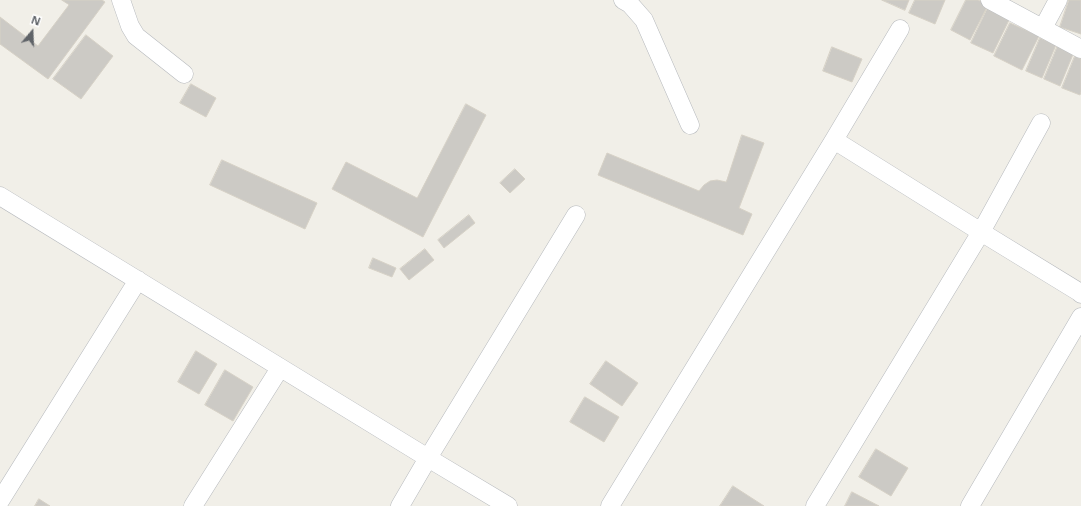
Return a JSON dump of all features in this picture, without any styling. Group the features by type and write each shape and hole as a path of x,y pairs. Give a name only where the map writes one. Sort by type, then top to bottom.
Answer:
{"street":[{"path":"121,0 130,26 136,36 184,74"},
{"path":"623,0 630,4 644,20 690,126"},
{"path":"990,0 1081,50"},
{"path":"1043,28 1058,0"},
{"path":"610,506 834,140 900,29"},
{"path":"815,506 981,232 1041,123"},
{"path":"834,140 1081,294"},
{"path":"0,196 508,506"},
{"path":"400,506 576,215"},
{"path":"0,501 138,280"},
{"path":"970,506 1081,317"},
{"path":"193,506 280,368"}],"building":[{"path":"62,0 102,0 105,2 48,79 0,44 0,17 38,46 69,5"},
{"path":"882,0 909,0 905,10"},
{"path":"915,0 945,0 935,24 909,13"},
{"path":"966,0 978,0 988,5 970,40 951,30"},
{"path":"1069,0 1081,0 1081,34 1060,27"},
{"path":"988,7 1010,18 993,53 971,43"},
{"path":"1010,23 1039,36 1022,70 994,56"},
{"path":"86,35 113,56 81,99 53,79"},
{"path":"1040,38 1056,45 1042,78 1026,71"},
{"path":"1058,45 1074,52 1060,86 1044,79"},
{"path":"832,47 862,59 852,82 823,71"},
{"path":"1075,56 1081,59 1080,95 1062,88"},
{"path":"191,84 216,98 206,117 180,103"},
{"path":"466,104 486,115 423,237 332,189 346,162 417,198"},
{"path":"742,135 764,143 739,208 752,214 743,235 598,175 607,153 699,191 710,181 717,180 726,182"},
{"path":"222,160 317,203 305,229 210,185"},
{"path":"515,169 525,179 510,193 500,183"},
{"path":"469,215 475,223 444,248 438,240"},
{"path":"425,249 434,260 409,280 400,269"},
{"path":"373,258 396,268 392,277 369,268"},
{"path":"196,351 217,364 199,394 178,382"},
{"path":"606,361 638,383 622,406 590,384"},
{"path":"225,370 253,387 233,421 205,405"},
{"path":"585,397 619,417 604,442 570,422"},
{"path":"876,449 908,468 891,496 859,477"},
{"path":"733,486 764,506 720,506"},
{"path":"852,492 879,506 845,506"},
{"path":"39,499 50,506 35,506"}]}
